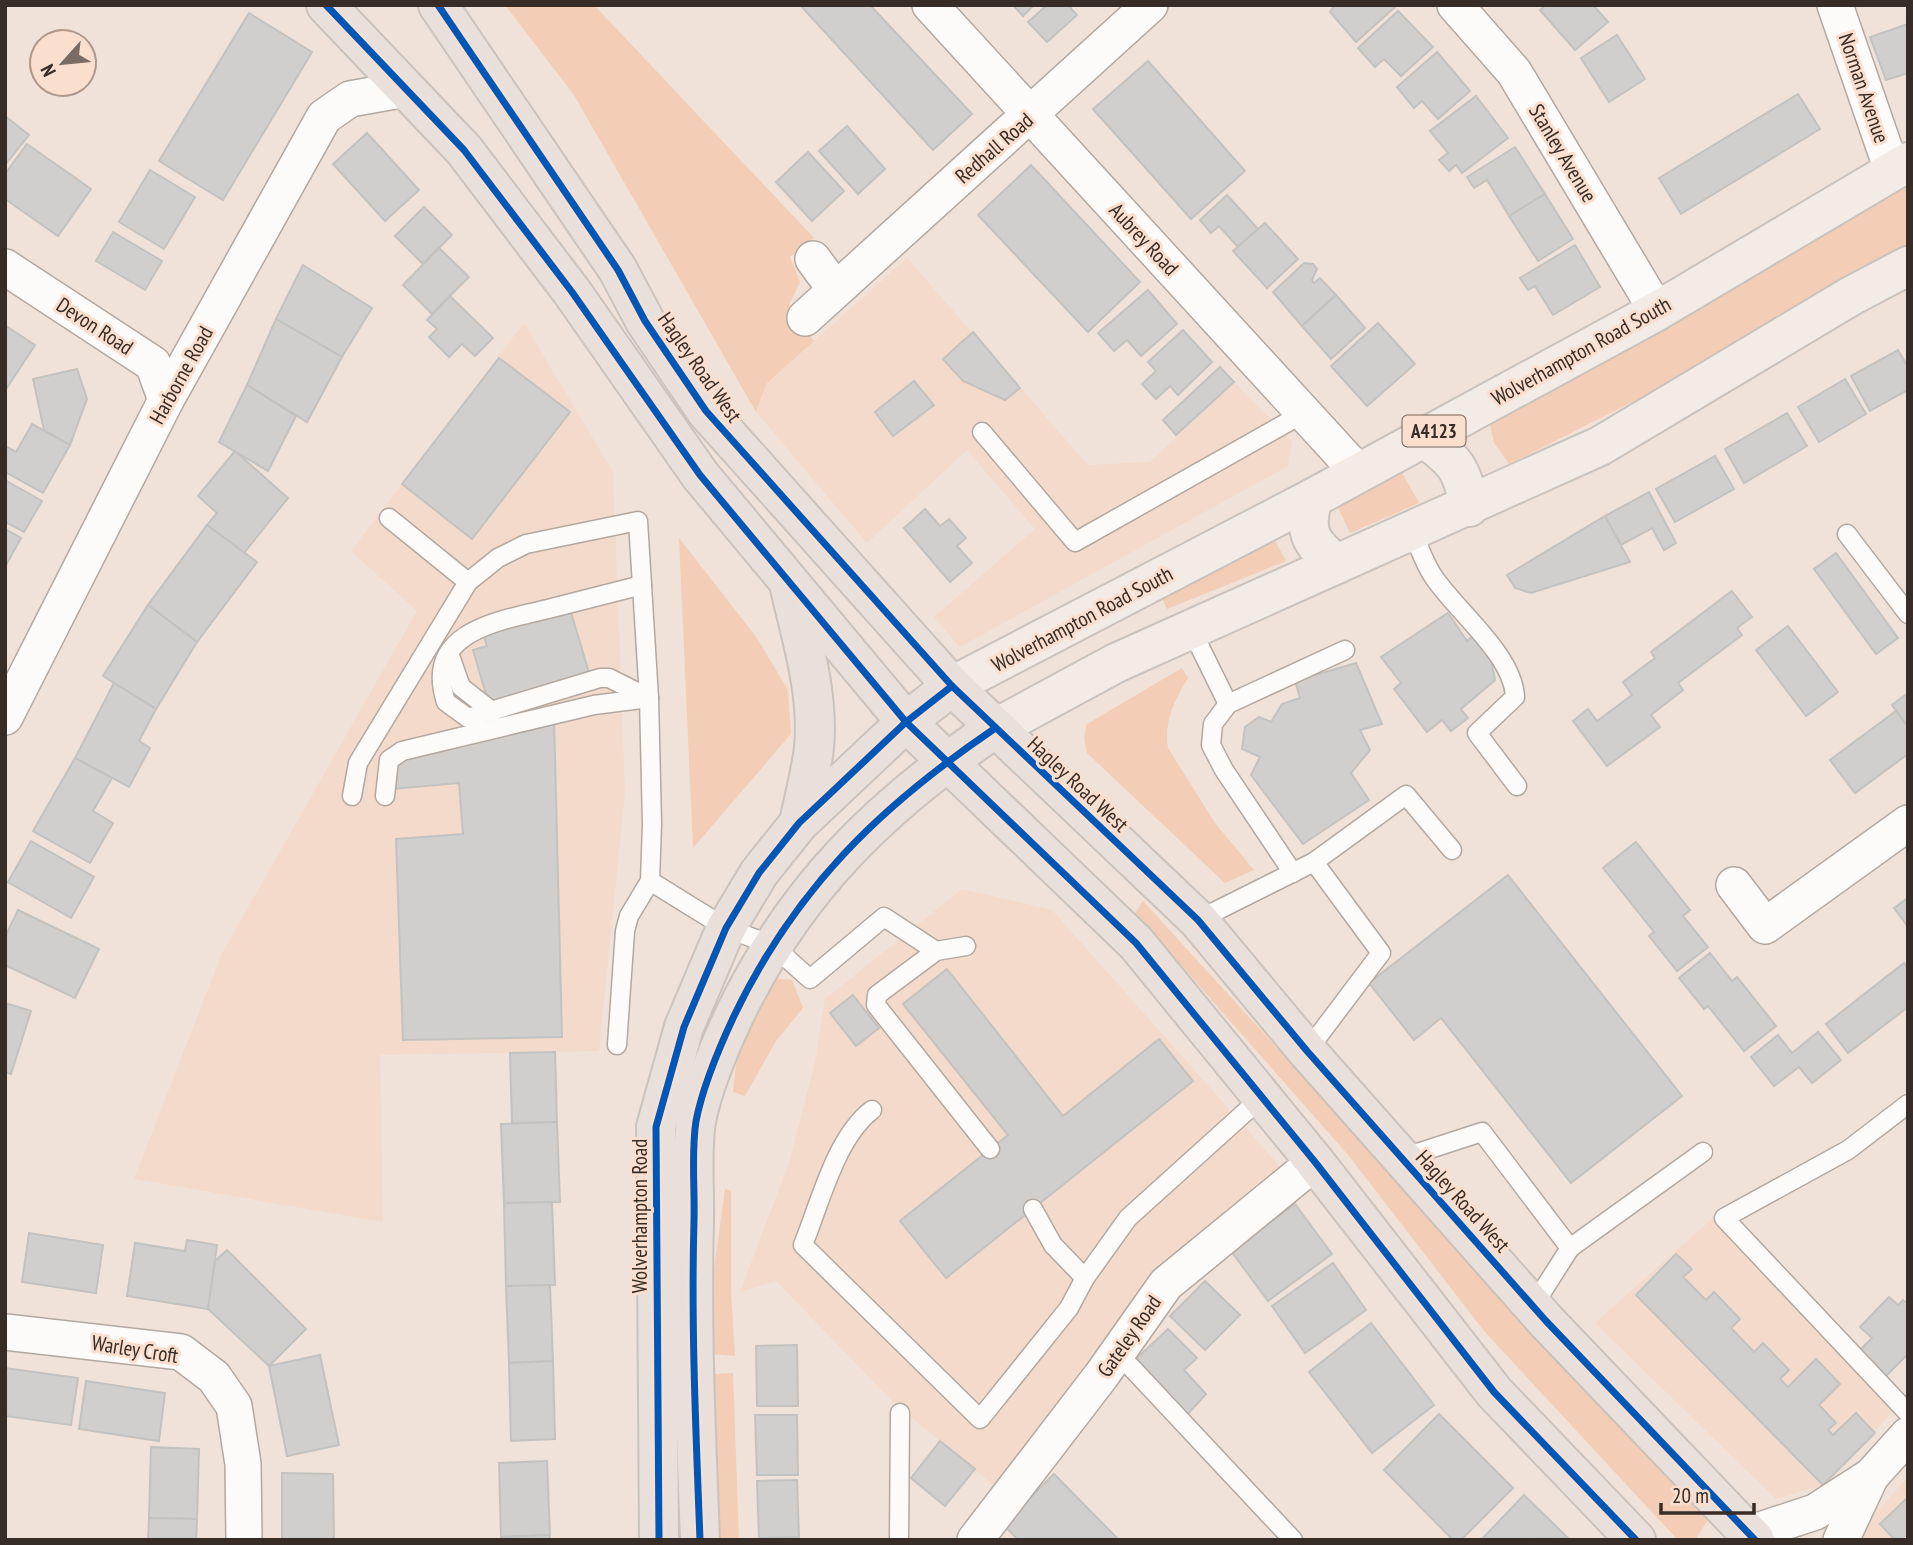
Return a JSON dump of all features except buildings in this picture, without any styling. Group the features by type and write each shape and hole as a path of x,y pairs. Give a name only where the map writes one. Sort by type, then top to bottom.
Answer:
{"highway":[{"path":"327,5 464,150 572,292 700,475 906,722 1136,943 1315,1162 1494,1392 1636,1540"},
{"name":"Hagley Road West","path":"438,5 618,270 645,321 705,411 952,686 994,729 1198,920 1307,1051 1743,1538"},
{"path":"788,580 811,676 813,712 814,747 799,823"},
{"name":"Wolverhampton Road","path":"659,1540 654,1202 656,1127 684,1027 726,928 759,873 799,823 906,722 952,686"},
{"path":"700,1540 692,1301 696,1121 719,1048 756,970 801,900 858,837 945,762 994,729"}],"main road":[{"name":"Wolverhampton Road South","path":"952,686 1313,498 1657,311 1900,166"},
{"path":"994,729 1115,663 1469,507 1600,446 1851,296 1908,266"},
{"path":"1423,437 1452,458 1465,480 1469,507"},
{"path":"1313,498 1306,521 1315,547 1337,564"}],"street":[{"name":"Aubrey Road","path":"930,5 1358,472"},
{"name":"Redhall Road","path":"805,318 1031,116 1150,5"},
{"name":"Stanley Avenue","path":"1455,5 1514,72 1657,311"},
{"name":"Norman Avenue","path":"1835,5 1900,166"},
{"name":"Harborne Road","path":"5,716 166,400 324,117 350,99 377,92 406,89"},
{"path":"813,259 835,289"},
{"name":"Devon Road","path":"5,267 153,364 166,400"},
{"path":"1734,885 1765,926 1908,823"},
{"name":"Gateley Road","path":"978,1538 1116,1356 1166,1284 1315,1162"},
{"name":"Warley Croft","path":"5,1332 181,1352 214,1377 234,1406 243,1464 244,1540"},
{"path":"1743,1538 1815,1512 1871,1476 1908,1435"},
{"path":"1840,1540 1871,1476"}],"lane":[{"path":"982,432 1075,541 1304,413"},
{"path":"389,518 468,582"},
{"path":"352,796 358,763 468,582 498,558 526,544 638,521 649,698 650,881 629,916 625,931 617,1045"},
{"path":"1412,531 1433,576 1482,632 1514,686 1514,697 1477,733 1517,786"},
{"path":"1847,534 1908,614"},
{"path":"642,585 478,627 459,640 449,653 441,680 446,702 468,718 600,678 609,678 649,698"},
{"path":"1191,629 1228,704"},
{"path":"1293,873 1224,770 1211,745 1213,724 1228,704 1345,650"},
{"path":"384,796 389,760 402,751 594,705 649,698"},
{"path":"1198,920 1314,862 1406,795 1452,850"},
{"path":"1307,1051 1381,953 1314,862"},
{"path":"650,881 726,928 772,945 810,979 884,917 936,951"},
{"path":"965,946 936,951 877,995 876,1005 990,1149"},
{"path":"872,1110 858,1120 844,1143 803,1245 980,1419 1069,1308 1084,1278 1128,1218 1262,1097"},
{"path":"1908,1104 1848,1150 1724,1218 1908,1413"},
{"path":"1402,1158 1482,1132 1570,1248"},
{"path":"1534,1306 1570,1248 1703,1152"},
{"path":"1033,1209 1053,1245 1084,1278"},
{"path":"1116,1356 1130,1366 1293,1540"},
{"path":"899,1540 900,1413"}],"shaded area":[{"path":"505,5 594,5 814,238 790,257 800,282 789,305 814,341 766,384 756,412 574,95"},
{"path":"1908,180 1908,245 1652,392 1509,464 1494,443 1489,420"},
{"path":"907,258 1088,465 1150,462 1234,382 1292,441 1288,466 960,647 934,617 1035,529 967,450 867,543 756,412 766,384"},
{"path":"524,323 613,472 625,792 599,1051 380,1055 383,1222 134,1179 222,953 417,611 351,551"},
{"path":"1401,471 1419,503 1350,533 1337,505"},
{"path":"1272,535 1286,561 1167,609 1160,595"},
{"path":"679,538 757,638 788,690 791,734 693,848"},
{"path":"1182,668 1188,678 1171,711 1167,728 1168,748 1215,823 1254,870 1225,883 1087,753 1084,738 1087,724"},
{"path":"962,889 1052,910 1285,1172 999,1490 893,1402 776,1281 740,1292 789,1163 815,1062 825,999"},
{"path":"1143,901 1708,1520 1695,1540 1676,1538 1484,1331 1349,1156 1135,913"},
{"path":"773,978 792,980 803,1008 776,1041 745,1096 733,1092 737,1056"},
{"path":"725,1189 731,1191 731,1292 735,1356 712,1354 711,1291"},
{"path":"1722,1210 1905,1399 1823,1485 1776,1499 1595,1323"},
{"path":"733,1373 739,1540 717,1540 714,1374"},
{"path":"1908,1477 1908,1540 1852,1540"}],"cycle path":[{"path":"326,5 464,150 572,292 700,475 906,722 1136,943 1315,1162 1494,1392 1636,1540"},
{"path":"438,5 618,270 645,321 706,411 952,686 1198,920 1307,1051 1546,1321 1755,1540"},
{"path":"659,1540 656,1127 684,1027 726,928 759,873 799,823 906,722 952,686"},
{"path":"700,1540 694,1341 694,1145 699,1107 712,1067 758,970 813,890 877,821 913,789 994,729"}]}
